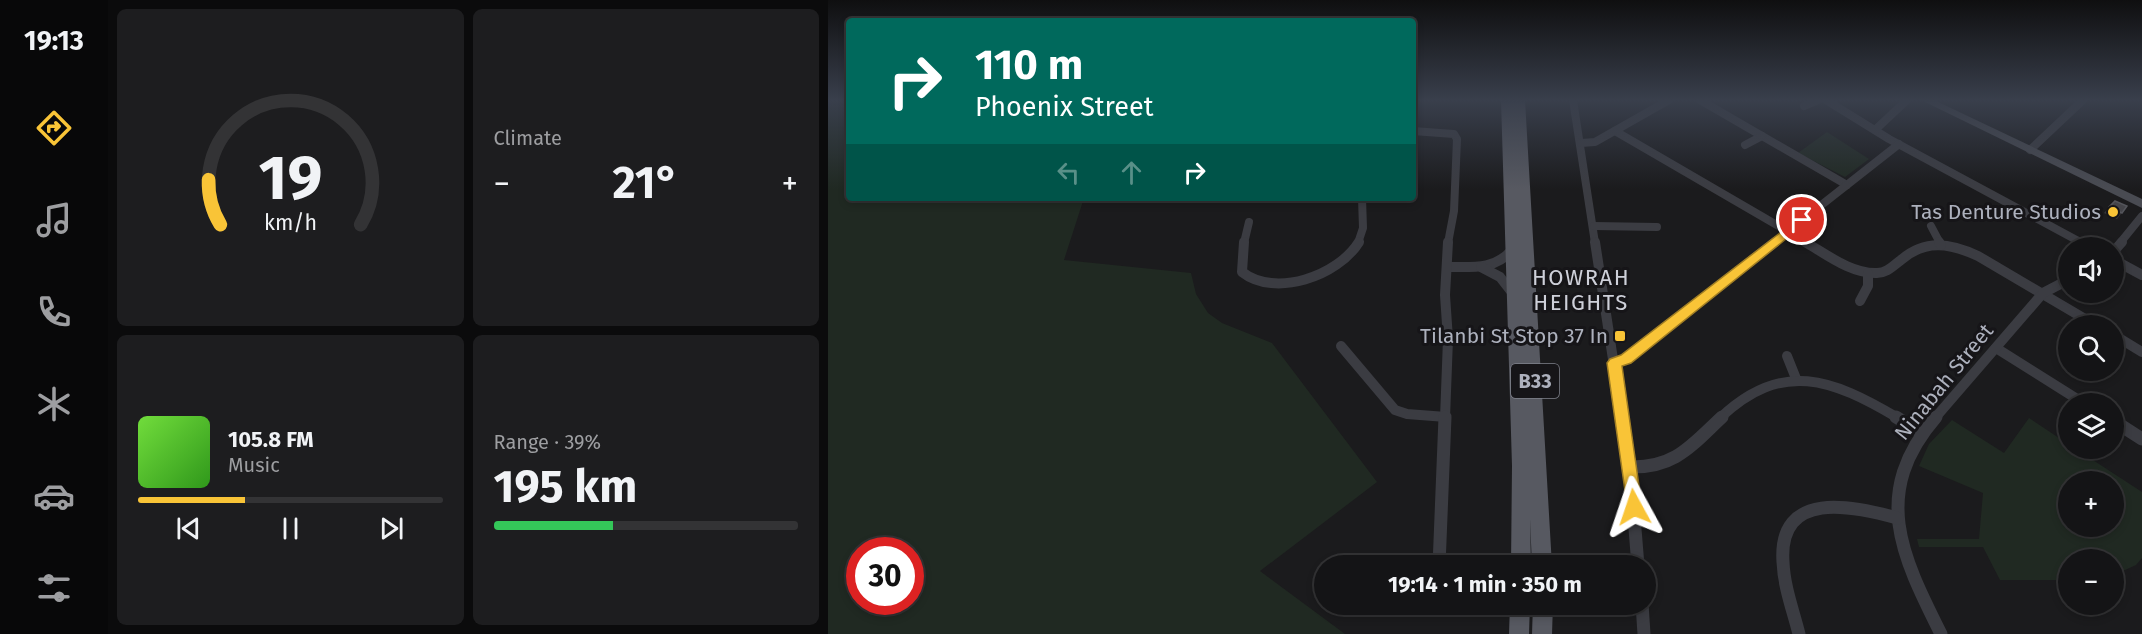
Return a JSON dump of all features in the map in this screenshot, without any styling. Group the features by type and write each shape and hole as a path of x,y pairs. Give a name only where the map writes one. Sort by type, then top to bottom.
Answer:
{"main road":[{"name":"B33","path":"1508,130 1521,477 1521,555"},
{"name":"B33","path":"1520,130 1541,555"},
{"path":"1988,130 2142,204"},
{"path":"1518,634 1519,615"},
{"path":"1542,634 1543,615"}],"street":[{"path":"1579,130 1630,467 1637,555"},
{"path":"1751,130 1846,185"},
{"path":"1875,130 2071,237"},
{"path":"2030,150 2052,130"},
{"path":"1416,131 1445,131 1454,134 1457,139 1454,211 1447,267 1446,417 1440,555"},
{"path":"1581,143 1595,142 1615,131 1849,267 1868,273 1891,270 1919,248 1941,245 1959,248 1978,256 2079,315"},
{"path":"1745,145 1762,136"},
{"path":"1615,363 1626,359 1899,144"},
{"path":"1250,222 1244,234 1240,267 1242,272 1257,284 1286,284 1328,268 1357,248 1363,228 1362,201"},
{"path":"2124,242 2142,216"},
{"path":"1594,226 1657,227"},
{"path":"1931,226 1941,245"},
{"path":"1447,267 1481,267 1501,263 1512,250"},
{"path":"2124,263 2142,275"},
{"path":"1481,267 1500,277 1514,295"},
{"path":"1860,301 1868,286 1868,273"},
{"name":"Ninabah Street","path":"1941,634 1909,567 1897,518 1900,474 1922,433 2043,293 2058,285"},
{"path":"2124,341 2142,352"},
{"path":"1341,346 1395,410 1407,414 1446,417"},
{"path":"1996,348 2068,393"},
{"path":"1787,356 1797,381"},
{"path":"1630,467 1652,468 1670,464 1749,393 1768,385 1797,381 1849,390 1922,433"},
{"path":"2124,428 2142,439"},
{"path":"1799,634 1783,566 1782,553 1788,529 1811,509 1834,505 1897,518"},
{"path":"1643,615 1644,634"}],"shaded area":[{"path":"828,130 846,130 846,201 1083,201 1064,260 1191,273 1196,294 1208,313 1222,323 1272,343 1377,482 1260,571 1314,611 1314,615 1319,615 1345,634 828,634"},
{"path":"1827,132 1869,159 1845,177 1798,153"},
{"path":"2029,418 2058,437 2058,459 2091,459 2110,471 2058,471 2058,537 2124,537 2124,480 2142,492 2142,558 2136,565 2124,570 2124,549 2058,549 2058,580 2000,580 1983,547 1919,547 1917,539 1979,539 1983,493 1919,466 1929,444 1952,420 2004,453"}],"building":[{"path":"2115,201 2127,206 2122,213 2109,207"}],"place":[{"name":"Tas Denture Studios","path":"2113,212"},
{"name":"Tilanbi St Stop 37 In","path":"1620,336"}],"district":[{"name":"HOWRAH HEIGHTS","path":"1581,290"}],"route":[{"path":"1634,507 1615,363 1626,359 1802,220"}]}
